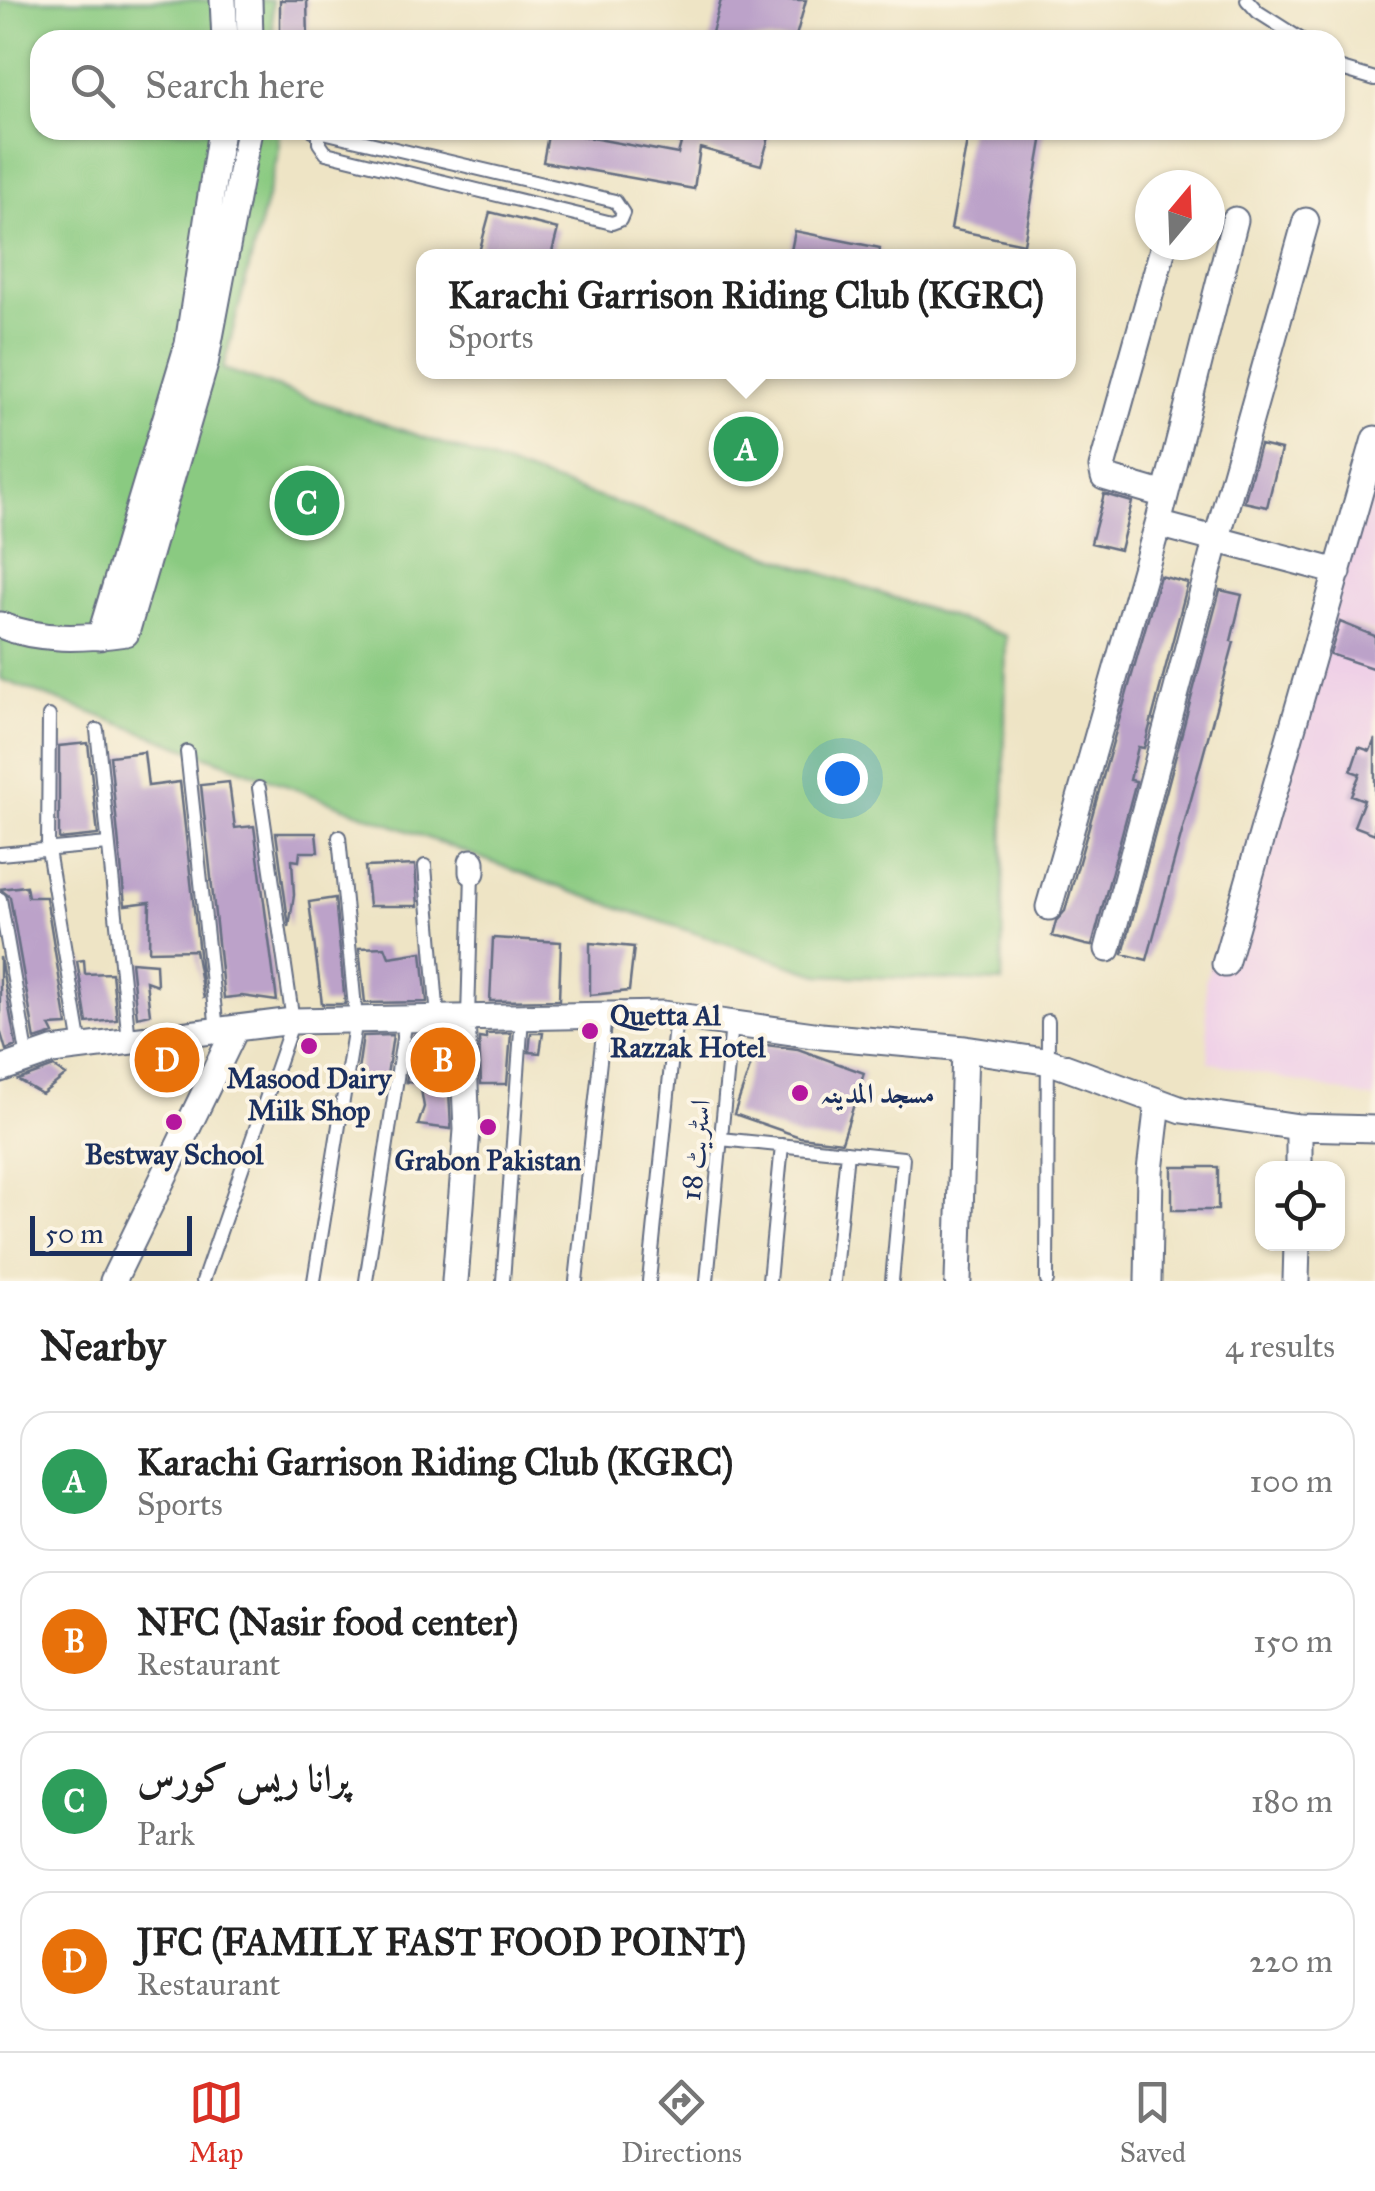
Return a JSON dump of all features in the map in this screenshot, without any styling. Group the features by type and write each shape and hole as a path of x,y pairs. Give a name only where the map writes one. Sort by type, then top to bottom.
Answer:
{"street":[{"path":"224,0 224,30"},
{"path":"249,0 250,30"},
{"path":"100,637 188,344 219,140"},
{"path":"0,625 27,636 126,634 200,382 247,140"},
{"path":"1049,907 1158,524 1235,220"},
{"path":"1108,949 1306,220"},
{"path":"1160,260 1102,467 1104,477 1165,495"},
{"path":"1226,964 1375,439"},
{"path":"1158,524 1338,572"},
{"path":"0,1068 52,1051 292,1021 676,1016 821,1036 966,1049 1045,1062 1182,1110 1300,1127 1375,1129"},
{"path":"455,1281 467,1130 456,1018"},
{"path":"113,1281 226,1029"},
{"path":"958,1281 966,1049"},
{"path":"1148,1281 1150,1171 1158,1102"},
{"path":"1299,1161 1300,1127"},
{"path":"1296,1281 1297,1251"}],"lane":[{"path":"1247,0 1286,30"},
{"path":"1345,70 1375,79"},
{"path":"318,140 326,153 612,222 620,220 624,213 615,200 355,140"},
{"path":"49,716 48,850 81,1047"},
{"path":"97,730 128,1041"},
{"path":"187,752 226,1029"},
{"path":"203,1281 292,1021 258,788"},
{"path":"314,1281 356,1020 339,838"},
{"path":"0,854 108,844"},
{"path":"425,866 456,1018"},
{"path":"456,1018 472,867"},
{"path":"0,899 28,1059"},
{"path":"576,1281 605,1015"},
{"path":"503,1281 522,1016"},
{"path":"649,1281 676,1016"},
{"path":"366,1281 406,1019"},
{"path":"1047,1281 1048,1021"},
{"name":"اسٹریٹ 18","path":"707,1281 732,1024"},
{"path":"721,1139 904,1158 892,1281"},
{"path":"769,1281 782,1145"},
{"path":"834,1281 847,1152"}],"shaded area":[{"path":"1375,437 1375,633 1332,619 1375,636 1375,1099 1209,1062 1205,981"}],"green space":[{"path":"0,0 272,0 274,30 30,30 30,140 278,140 223,369 1006,636 1002,982 820,975 564,889 0,679"}],"building":[{"path":"280,0 307,0 308,30 280,30"},
{"path":"721,0 806,0 798,30 713,30"},
{"path":"547,140 603,140 678,154 681,143 670,140 768,140 761,165 700,148 694,189 543,162"},
{"path":"967,140 1042,140 1024,244 951,229"},
{"path":"490,212 558,229 553,249 480,249"},
{"path":"795,231 880,248 880,249 791,249"},
{"path":"1260,445 1281,450 1267,507 1244,502"},
{"path":"1104,494 1132,502 1120,550 1091,543"},
{"path":"1160,576 1188,583 1144,748 1138,747 1130,780 1136,781 1092,946 1086,945 1052,936 1056,921 1065,911"},
{"path":"1220,590 1242,595 1231,641 1234,642 1147,960 1123,954"},
{"path":"1340,622 1375,636 1375,669 1330,654"},
{"path":"1375,739 1375,834 1354,826 1364,800 1351,795 1360,774 1351,771 1359,747 1370,751"},
{"path":"88,743 98,835 59,839 59,746"},
{"path":"144,752 148,786 180,782 204,999 195,950 149,951 150,902 125,905 110,756"},
{"path":"229,782 235,828 254,826 277,1001 242,996 224,998 201,785"},
{"path":"276,833 316,833 318,852 300,852 299,861 292,860 294,895 289,927"},
{"path":"415,865 418,906 369,906 365,867"},
{"path":"26,886 28,897 46,897 67,1025 50,1026 54,1034 35,1040 10,897 0,889"},
{"path":"335,898 345,1004 322,1004 309,902"},
{"path":"493,938 561,942 559,1000 490,1001"},
{"path":"590,943 634,947 629,991 590,995"},
{"path":"385,947 389,957 422,952 427,1002 365,1003 359,948"},
{"path":"0,957 16,1046 6,1050 0,1030"},
{"path":"84,960 85,974 112,973 117,1020 87,1023 77,961"},
{"path":"131,962 156,964 157,985 146,981 150,1014 137,1017"},
{"path":"511,1033 507,1084 481,1084 479,1038"},
{"path":"531,1033 543,1033 540,1053 529,1052"},
{"path":"393,1035 386,1082 357,1078 363,1036"},
{"path":"414,1035 446,1035 451,1129 418,1125 424,1107 420,1083 406,1082"},
{"name":"مسجد المدینہ","path":"758,1044 798,1049 864,1073 842,1142 800,1137 734,1114"},
{"path":"54,1067 66,1075 42,1094 18,1080"},
{"path":"1172,1167 1218,1167 1218,1210 1172,1210"}],"place":[{"name":"Karachi Garrison Riding Club (KGRC)","path":"746,449"},
{"name":"پرانا ریس کورس","path":"307,503"},
{"name":"Quetta Al Razzak Hotel","path":"590,1031"},
{"name":"Masood Dairy Milk Shop","path":"309,1046"},
{"name":"JFC (FAMILY FAST FOOD POINT)","path":"167,1060"},
{"name":"NFC (Nasir food center)","path":"443,1060"},
{"name":"مسجد المدینہ","path":"800,1093"},
{"name":"Bestway School","path":"174,1122"},
{"name":"Grabon Pakistan","path":"488,1127"}]}
